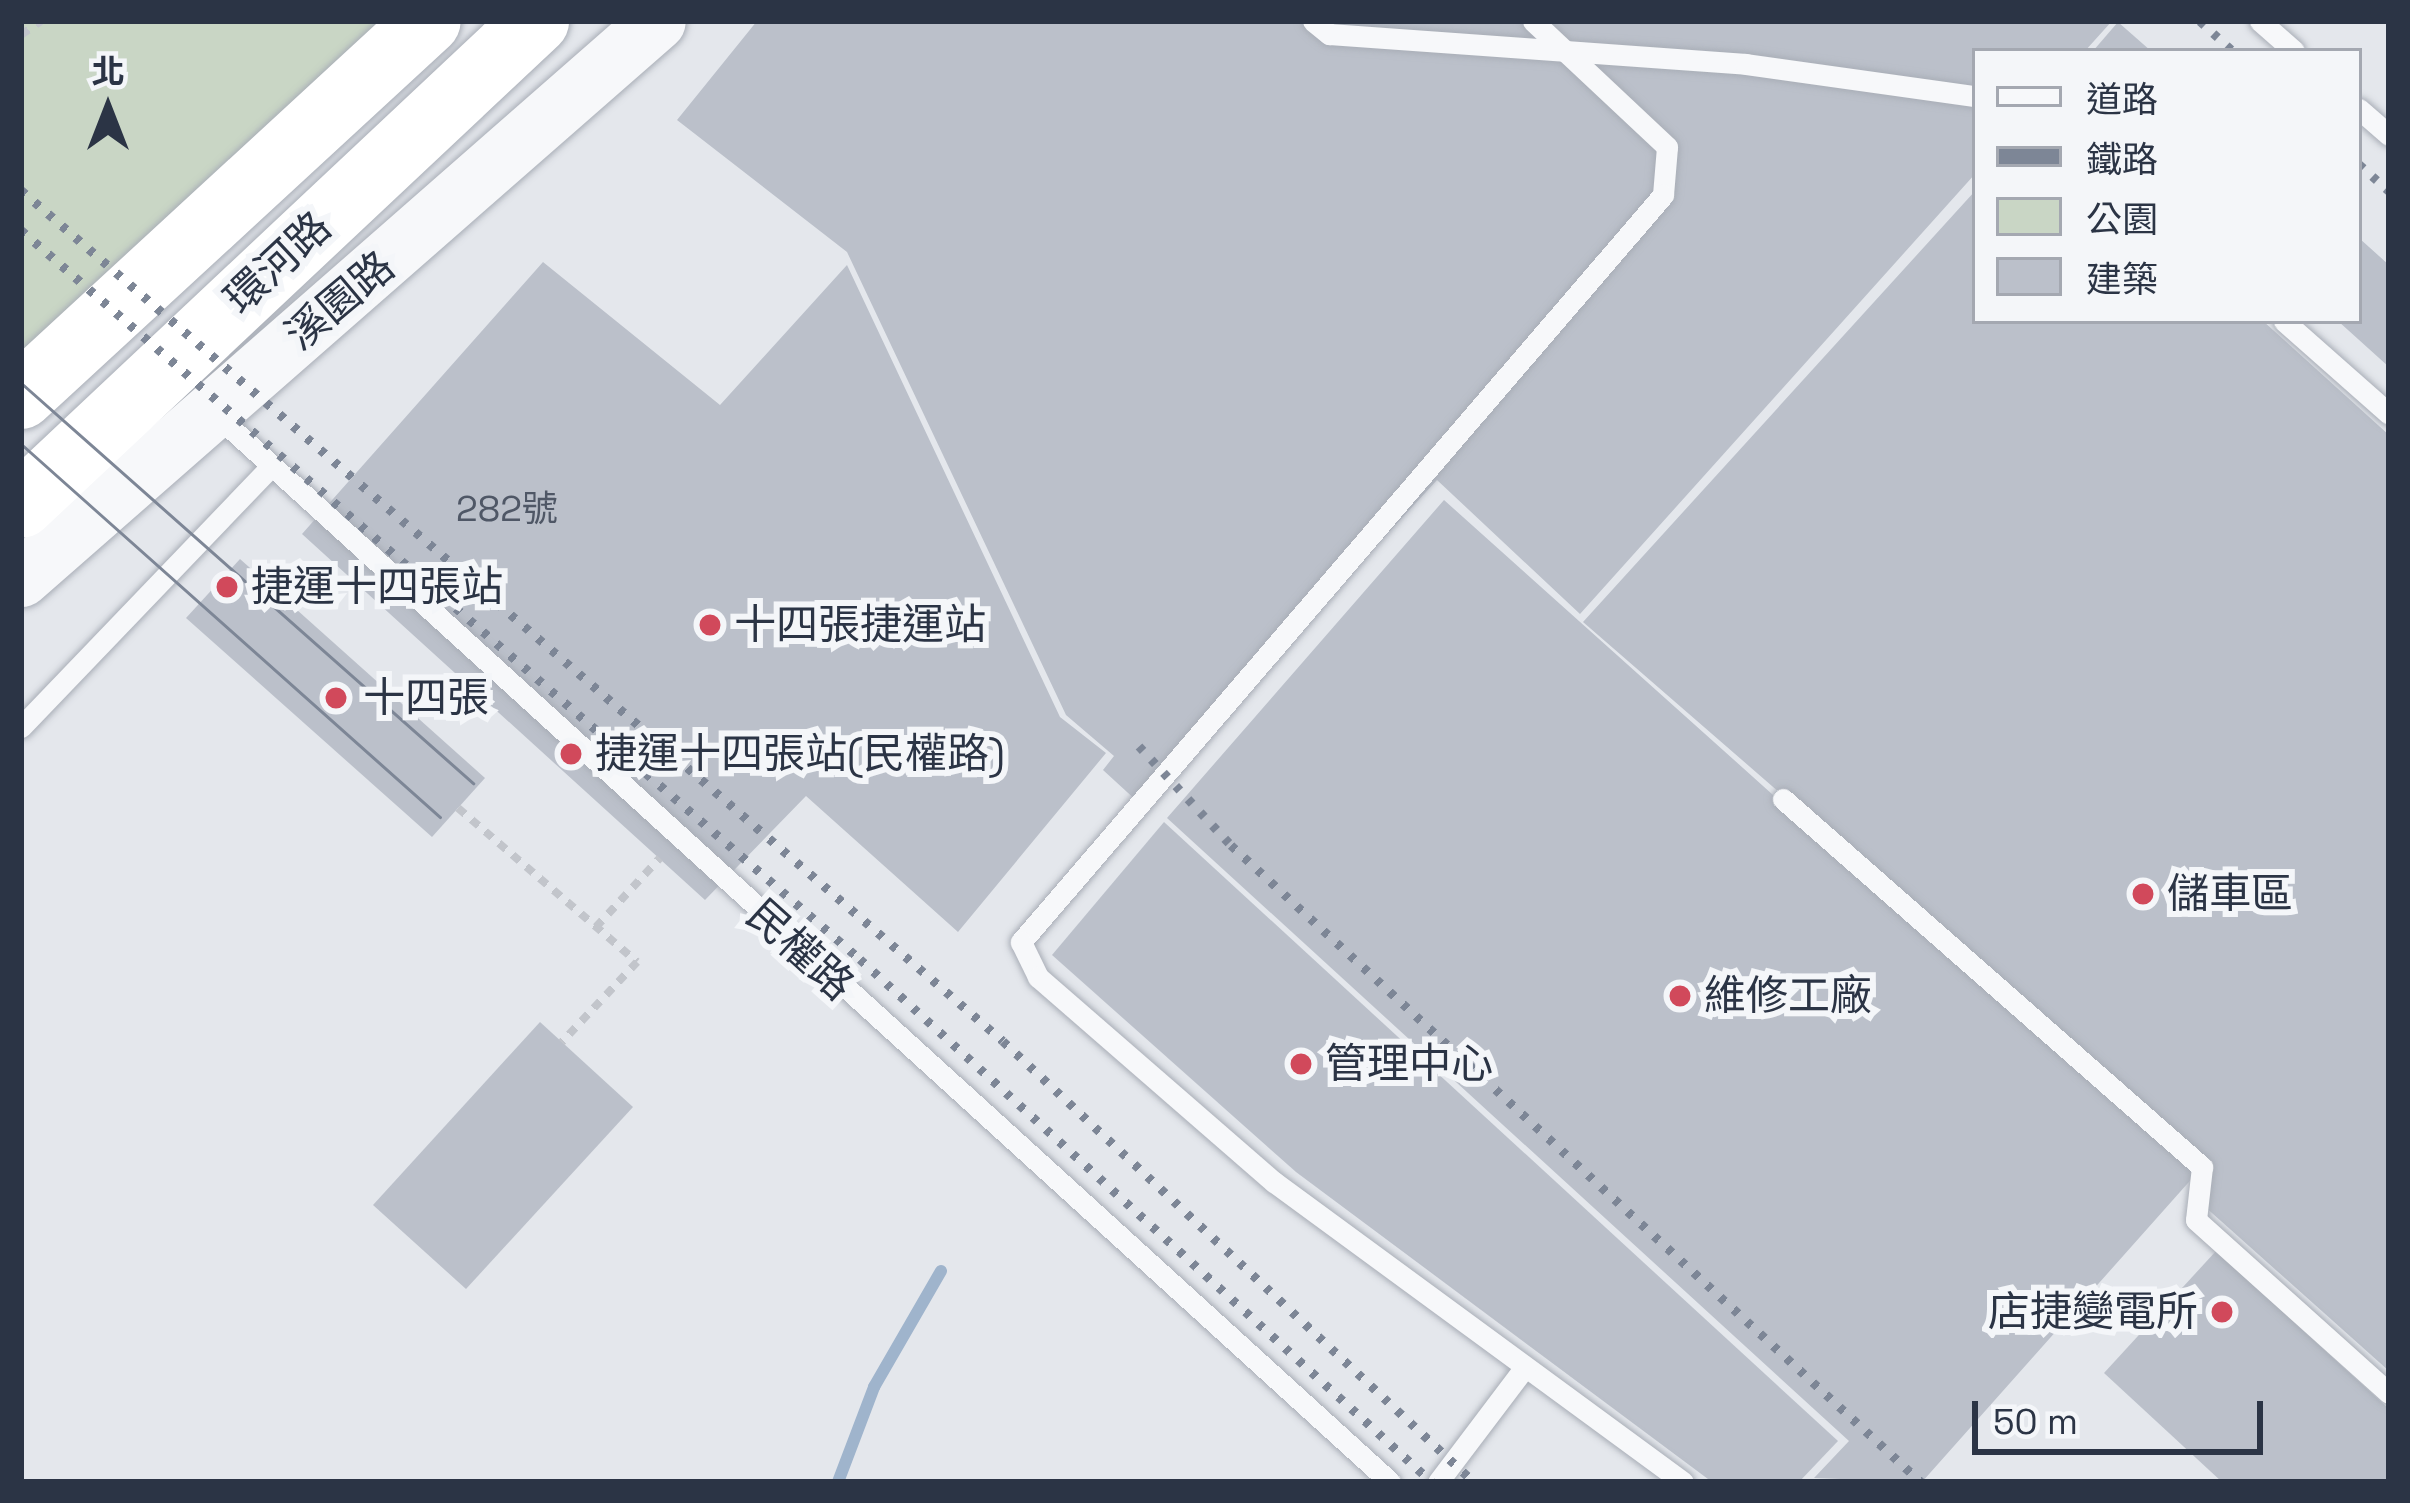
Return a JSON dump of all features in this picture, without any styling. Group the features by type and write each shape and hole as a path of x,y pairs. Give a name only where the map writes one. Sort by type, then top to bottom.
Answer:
{"highway":[{"name":"環河路","path":"21,396 428,21"},
{"name":"環河路","path":"21,506 536,21"}],"street":[{"name":"溪園路","path":"21,578 657,21"}],"lane":[{"path":"1313,21 1329,34 1746,64 1972,96"},
{"path":"1533,21 1667,147 1663,194 1021,942 1038,977 1274,1182 1683,1482"},
{"path":"2260,21 2291,48"},
{"path":"2362,112 2389,135"},
{"path":"21,547 310,324"},
{"path":"2287,324 2389,414"},
{"name":"民權路","path":"214,413 1390,1482"},
{"path":"21,727 271,466"},
{"path":"1783,800 2202,1167 2196,1220 2389,1393"},
{"path":"1438,1482 1525,1367"}],"path":[{"path":"21,35 41,21"},
{"path":"458,808 637,962 562,1042"},
{"path":"596,927 660,858"}],"green space":[{"path":"21,21 392,21 21,352"}],"building":[{"path":"757,21 2112,21 2088,48 1972,48 1972,177 1580,614 1437,480 1139,803 1103,770 1114,756 1066,715 847,252 677,120"},
{"path":"2118,22 2148,48 2096,48"},
{"name":"儲車區","path":"1972,194 1972,324 2266,324 2389,435 2389,1371 2203,1205 2211,1167 1583,622"},
{"path":"2362,241 2389,265 2389,367 2341,324 2362,324"},
{"name":"十四張捷運站","path":"543,262 720,405 847,265 1060,717 1106,753 958,932 806,796 705,900 302,534"},
{"name":"維修工廠","path":"1444,500 2196,1174 1922,1482 1814,1478 1849,1441 1167,818"},
{"path":"240,559 485,778 432,837 186,618"},
{"name":"管理中心","path":"1164,822 1838,1441 1799,1482 1712,1482 1296,1172 1052,955"},
{"path":"540,1022 633,1107 466,1289 373,1205"},
{"name":"店捷變電所","path":"2216,1251 2389,1409 2389,1482 2222,1482 2104,1373"}],"waterway":[{"path":"838,1482 874,1387 941,1271"}],"tram line":[{"path":"21,383 473,783"},
{"path":"21,444 440,817"}],"railway":[{"path":"2200,21 2230,48"},
{"path":"2362,167 2389,191"},
{"path":"21,190 1003,1041 1474,1482"},
{"path":"21,230 860,959 1432,1482"},
{"path":"1139,746 1231,845 1921,1482"}],"place":[{"name":"捷運十四張站","path":"227,587"},
{"name":"十四張捷運站","path":"710,625"},
{"name":"十四張","path":"336,698"},
{"name":"捷運十四張站(民權路)","path":"571,754"},
{"name":"儲車區","path":"2143,894"},
{"name":"維修工廠","path":"1680,996"},
{"name":"管理中心","path":"1301,1064"},
{"name":"店捷變電所","path":"2222,1312"}]}
